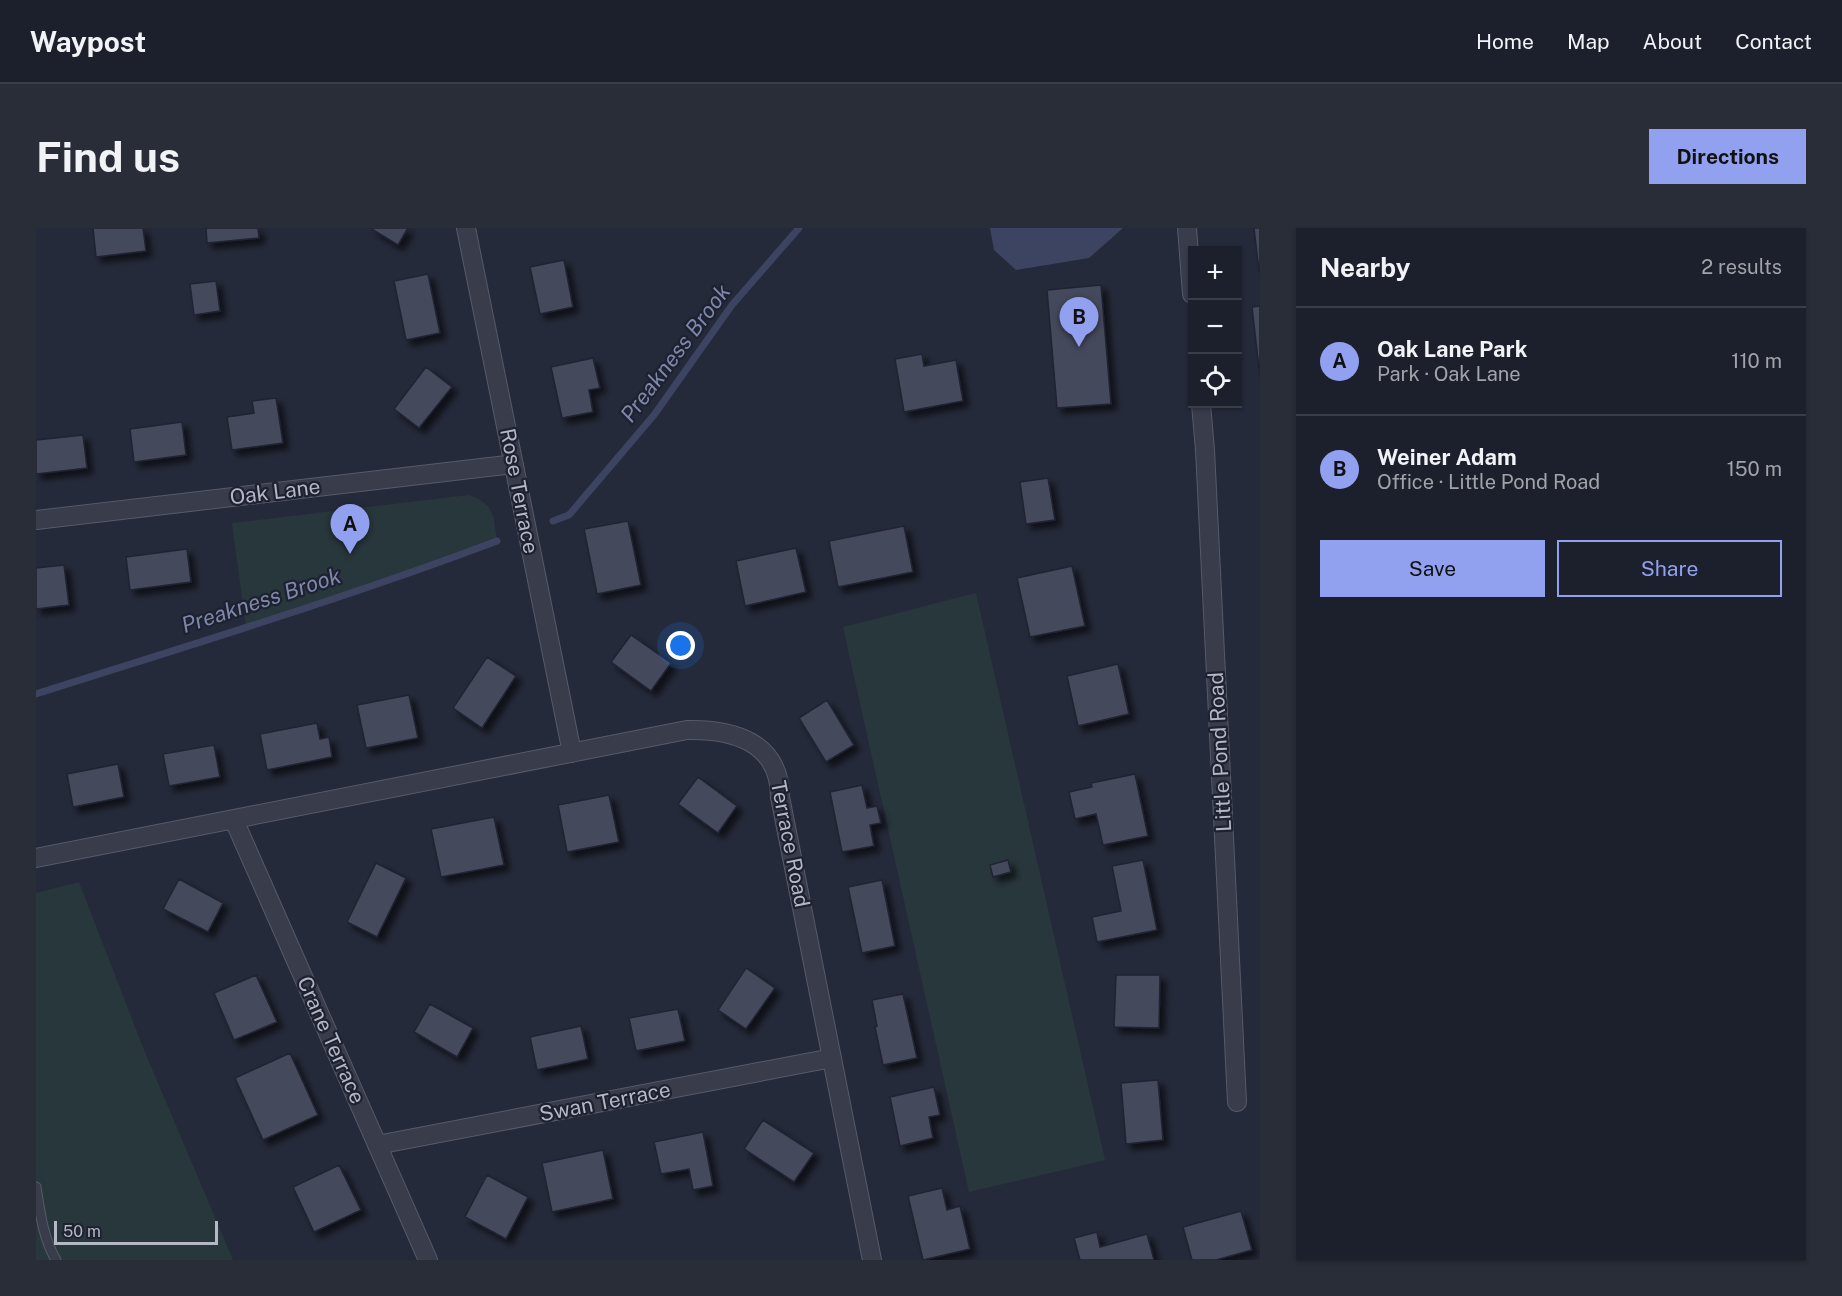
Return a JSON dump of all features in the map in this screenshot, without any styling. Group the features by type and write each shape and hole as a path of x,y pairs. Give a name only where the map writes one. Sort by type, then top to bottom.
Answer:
{"street":[{"name":"Rose Terrace","path":"466,228 572,753"},
{"path":"1187,228 1188,246"},
{"name":"Little Pond Road","path":"1202,408 1237,1102"},
{"name":"Oak Lane","path":"36,520 514,464"},
{"name":"Terrace Road","path":"234,820 687,730 710,729 750,742 765,754 776,769 872,1260"},
{"path":"36,858 234,820"},
{"name":"Crane Terrace","path":"234,820 428,1260"},
{"name":"Swan Terrace","path":"377,1145 832,1058"}],"lane":[{"path":"36,1187 49,1249 56,1260"}],"shaded area":[{"path":"469,495 489,507 494,518 497,541 430,566 246,627 232,523"},
{"path":"976,593 1105,1160 969,1192 843,627"},
{"path":"79,882 144,1050 233,1260 36,1260 36,893"}],"water":[{"path":"990,228 1123,228 1089,258 1016,270 994,250"}],"building":[{"path":"93,228 143,228 146,251 96,257"},
{"path":"206,228 258,228 259,238 207,243"},
{"path":"370,228 408,228 398,245"},
{"path":"1254,228 1260,228 1260,271 1259,271"},
{"path":"564,260 573,307 540,314 530,267"},
{"path":"428,274 440,333 406,340 394,281"},
{"path":"216,281 220,311 194,315 190,284"},
{"path":"1101,285 1111,404 1057,408 1047,290"},
{"path":"1260,306 1260,377 1252,307"},
{"path":"922,354 924,366 956,360 963,401 904,412 895,359"},
{"path":"593,358 600,388 589,390 593,412 562,418 551,367"},
{"path":"426,367 452,387 419,428 394,409"},
{"path":"276,398 283,443 232,450 227,417 254,413 252,401"},
{"path":"182,422 186,455 134,462 130,429"},
{"path":"83,435 87,468 36,474 36,440"},
{"path":"1048,478 1055,520 1026,524 1020,482"},
{"path":"628,521 641,585 597,594 584,529"},
{"path":"904,526 913,572 838,587 829,541"},
{"path":"796,548 806,592 745,606 736,561"},
{"path":"187,549 191,582 130,590 126,557"},
{"path":"64,565 69,605 36,609 36,568"},
{"path":"1072,566 1085,626 1030,637 1017,578"},
{"path":"631,635 671,663 651,691 611,662"},
{"path":"487,657 516,676 482,728 453,708"},
{"path":"1118,664 1129,714 1078,726 1067,676"},
{"path":"409,695 418,738 366,748 357,705"},
{"path":"827,700 854,745 826,762 799,718"},
{"path":"317,723 320,739 329,737 332,757 267,770 260,734"},
{"path":"214,745 220,777 169,786 163,754"},
{"path":"118,764 124,797 73,807 67,774"},
{"path":"1135,774 1148,836 1103,845 1096,814 1075,819 1069,792 1092,787 1091,783"},
{"path":"698,777 737,806 718,833 678,804"},
{"path":"862,785 867,808 877,806 881,823 870,825 874,846 842,852 830,792"},
{"path":"609,795 619,842 567,852 558,805"},
{"path":"494,817 504,865 441,877 431,829"},
{"path":"1008,860 1011,872 993,877 990,865"},
{"path":"1143,860 1157,930 1097,942 1092,917 1121,911 1112,866"},
{"path":"376,863 406,878 377,937 347,922"},
{"path":"179,879 223,903 208,932 163,909"},
{"path":"882,880 895,946 862,953 848,887"},
{"path":"746,968 775,988 746,1029 718,1010"},
{"path":"256,975 277,1022 234,1040 214,993"},
{"path":"1116,975 1160,975 1159,1028 1114,1027"},
{"path":"903,994 917,1058 883,1065 872,1000"},
{"path":"430,1004 473,1028 457,1057 414,1032"},
{"path":"678,1009 685,1041 636,1051 629,1018"},
{"path":"581,1026 588,1059 537,1070 530,1037"},
{"path":"290,1053 318,1115 263,1140 235,1078"},
{"path":"1158,1080 1163,1140 1126,1144 1121,1083"},
{"path":"934,1087 940,1115 929,1117 933,1138 900,1146 890,1097"},
{"path":"763,1120 814,1153 794,1182 744,1149"},
{"path":"703,1132 713,1186 693,1190 689,1169 661,1174 654,1142"},
{"path":"603,1150 613,1199 552,1212 542,1163"},
{"path":"339,1165 361,1210 314,1232 293,1187"},
{"path":"487,1175 528,1197 506,1239 465,1217"},
{"path":"942,1188 947,1210 960,1206 970,1249 923,1260 908,1196"},
{"path":"1241,1211 1252,1250 1216,1260 1192,1260 1183,1227"},
{"path":"1097,1232 1100,1247 1147,1234 1154,1260 1080,1260 1074,1238"}],"waterway":[{"name":"Preakness Brook","path":"553,521 569,515 654,415 732,305 799,228"},
{"name":"Preakness Brook","path":"36,694 325,602 497,541"}],"place":[{"name":"Weiner Adam","path":"1079,347"},
{"name":"Oak Lane Park","path":"350,554"}]}
